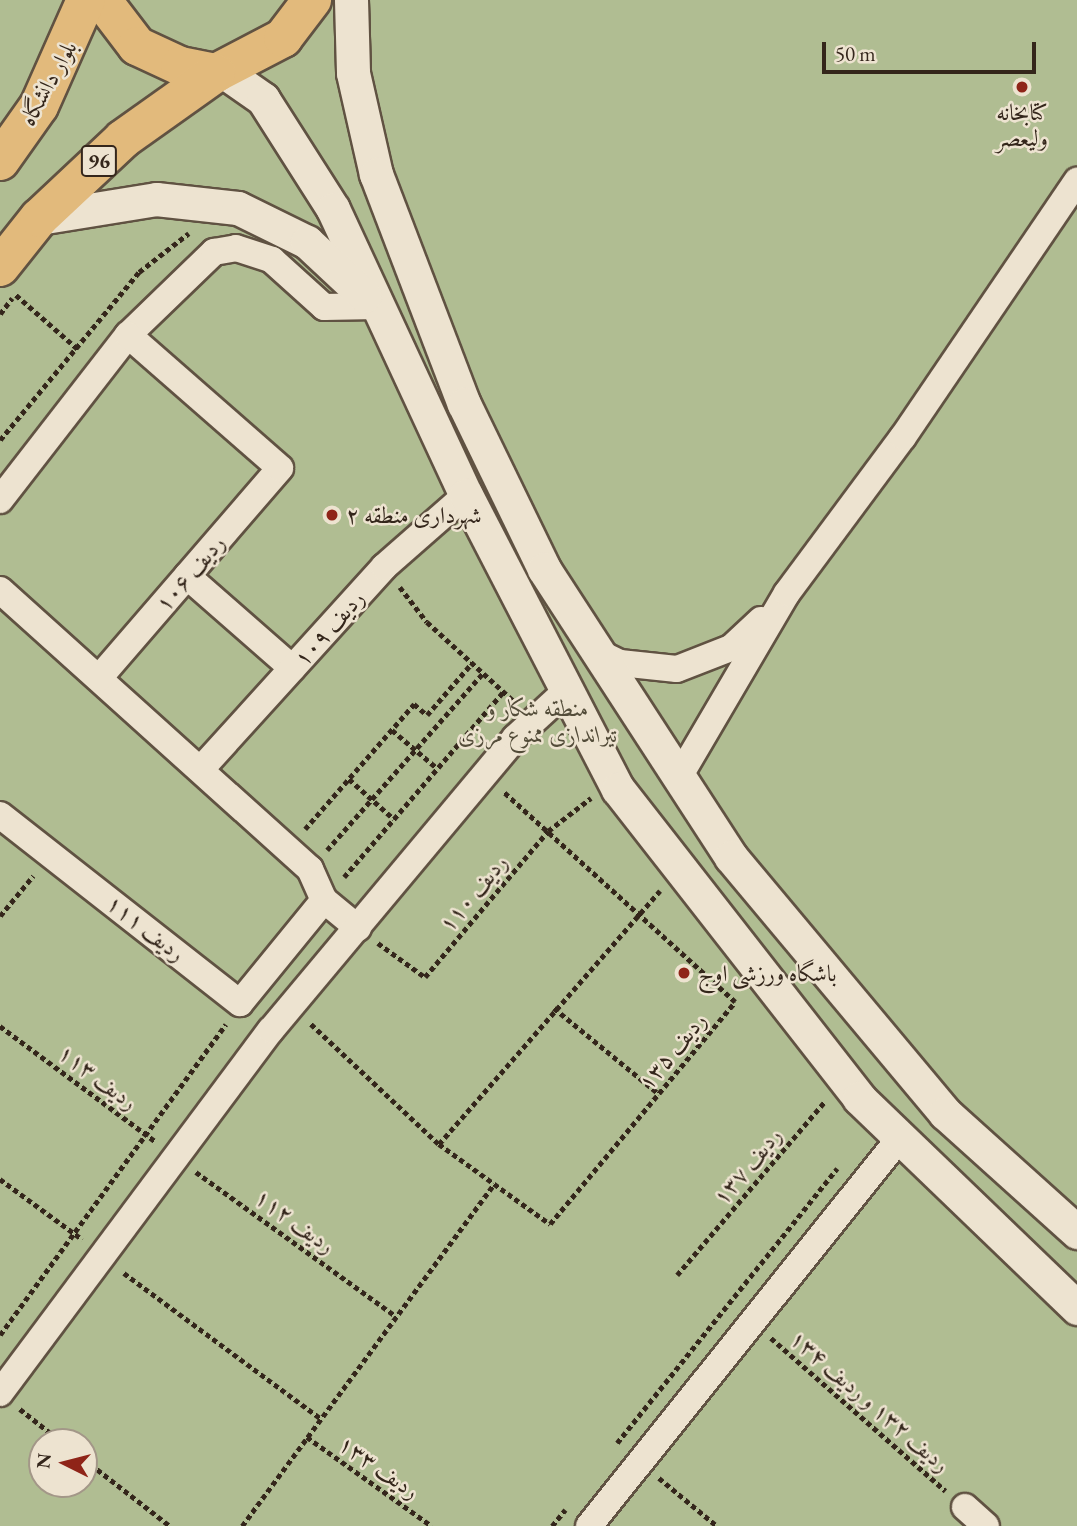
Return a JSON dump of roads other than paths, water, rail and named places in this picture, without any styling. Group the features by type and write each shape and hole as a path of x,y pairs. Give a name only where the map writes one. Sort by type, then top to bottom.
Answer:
{"main road":[{"name":"بلوار دانشگاه","path":"0,162 39,106 86,0"},
{"path":"102,0 137,46 180,66 219,72"},
{"name":"96","path":"13,282 39,218 123,139 219,72 283,38 312,0"}],"street":[{"path":"351,0 353,73 373,161 418,291 544,569 594,650 731,857 945,1112 1077,1233"},
{"path":"219,72 263,99 304,159 466,495 565,692 614,781 679,874 844,1080 898,1140 1077,1308"},
{"path":"679,776 787,593 903,437 1077,181"},
{"path":"39,218 156,199 238,208 307,242 377,306"},
{"path":"0,500 128,335 214,252 236,248 272,260 324,307 377,306 418,291"},
{"name":"ردیف ۱۰۶","path":"99,678 280,468 128,335"},
{"name":"ردیف ۱۰۹","path":"201,769 384,568 466,495"},
{"path":"187,576 292,668"},
{"path":"0,590 310,869 324,900 358,928"},
{"path":"594,650 648,669 705,662 731,648 787,593"},
{"path":"5,1397 101,1256 175,1156 293,1007 484,776 534,720 565,692"},
{"name":"ردیف ۱۱۱","path":"0,815 240,1003 324,900"},
{"path":"589,1526 898,1140"},
{"path":"965,1507 986,1526"}],"place":[{"name":"کتابخانه ولیعصر","path":"1022,87"},
{"name":"شهرداری منطقه ۲","path":"332,515"},
{"name":"باشگاه ورزشی اوج","path":"684,973"}],"park label":[{"name":"منطقه شکار و تیراندازی ممنوع مرزی","path":"538,721"}]}
